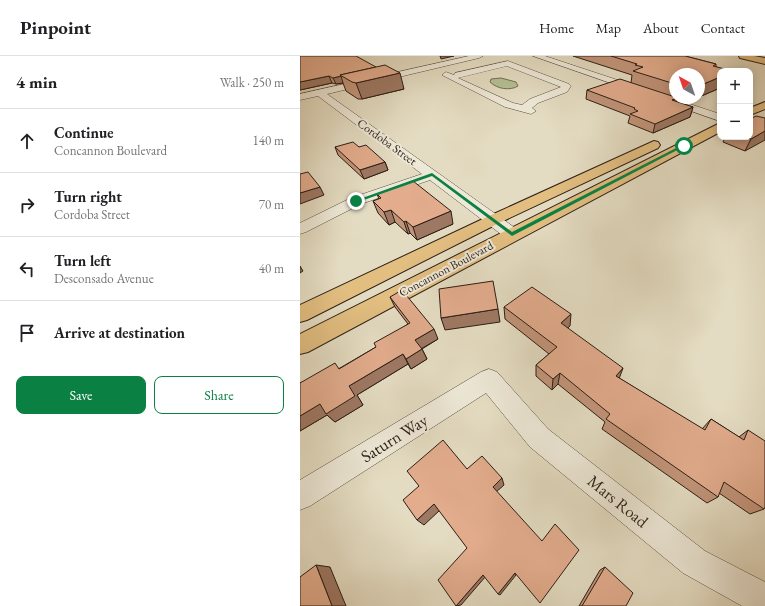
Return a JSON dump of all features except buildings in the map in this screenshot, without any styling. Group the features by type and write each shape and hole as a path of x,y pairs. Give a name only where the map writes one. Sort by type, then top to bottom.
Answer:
{"main road":[{"path":"743,56 765,61"},
{"path":"759,56 765,57"},
{"path":"753,111 765,105"},
{"name":"Concannon Boulevard","path":"300,314 493,220 717,120"},
{"name":"Concannon Boulevard","path":"300,345 512,234 717,120"}],"street":[{"path":"300,97 478,56"},
{"path":"537,56 717,118"},
{"path":"429,68 509,105 527,110 534,101 564,90 566,86 497,59"},
{"path":"450,77 508,63"},
{"name":"Cordoba Street","path":"320,93 512,234"},
{"path":"300,229 356,201 432,175"},
{"name":"Saturn Way","path":"300,496 489,379"},
{"name":"Mars Road","path":"489,379 539,438 694,562 765,600"}],"green space":[{"path":"501,78 516,82 518,86 515,88 504,88 496,86 490,82 491,79"}],"route":[{"path":"356,201 432,175 512,234 684,146"}]}
